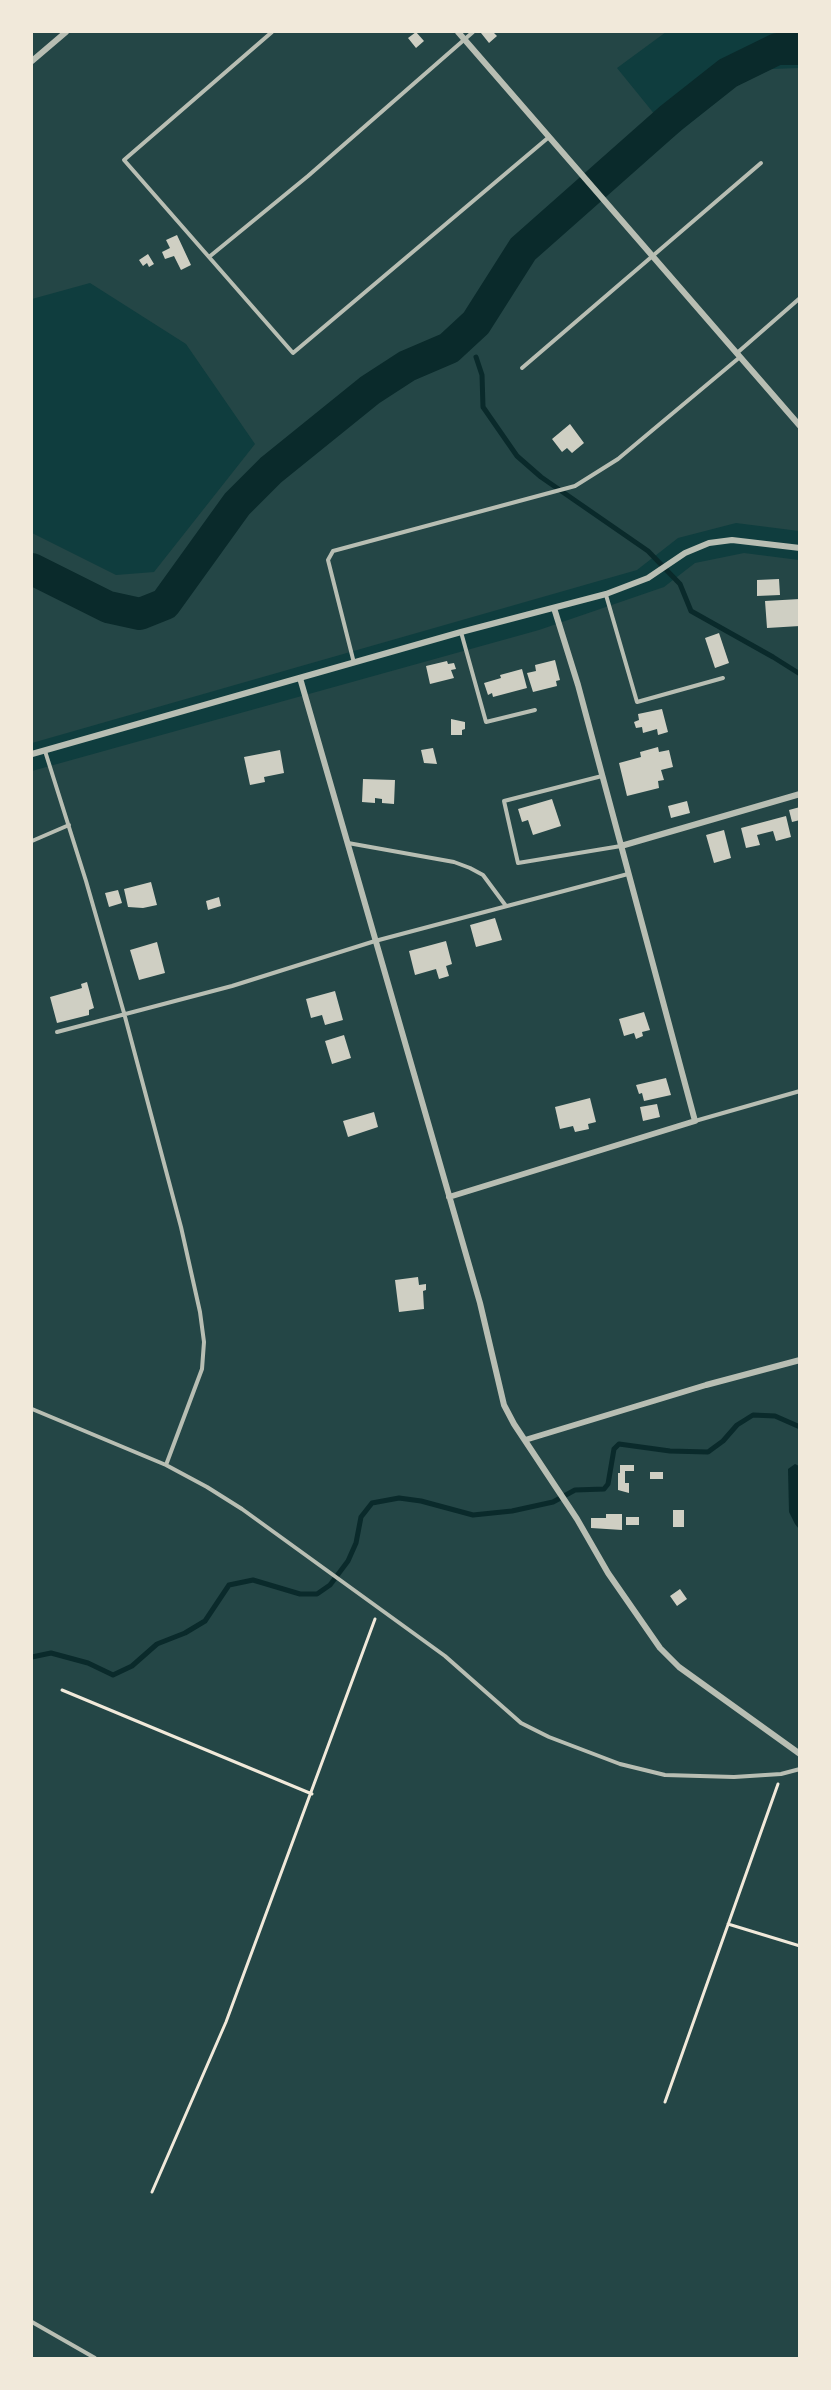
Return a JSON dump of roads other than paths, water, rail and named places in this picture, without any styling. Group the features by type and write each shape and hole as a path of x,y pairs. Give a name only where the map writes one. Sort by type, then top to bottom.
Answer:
{"street":[{"path":"32,61 66,32"},
{"path":"458,32 800,426"},
{"path":"32,754 461,632 606,594 648,578 685,553 709,543 732,540 800,548"},
{"path":"449,1197 695,1121 578,685 554,608"},
{"path":"300,678 480,1303 504,1405 608,1573 660,1648 679,1667 800,1754"},
{"path":"621,846 800,794"},
{"path":"525,1440 705,1385 800,1360"}],"lane":[{"path":"272,32 123,160 293,353 549,137"},
{"path":"209,257 308,176 473,32"},
{"path":"522,368 761,163"},
{"path":"354,663 328,560 333,551 575,486 618,459 800,298"},
{"path":"606,594 637,702 723,678"},
{"path":"461,632 486,722 535,710"},
{"path":"45,750 123,1013 181,1227 200,1312 204,1342 202,1369 166,1465"},
{"path":"602,776 504,801 518,863 621,846"},
{"path":"32,841 69,825"},
{"path":"347,843 454,862 470,868 483,875 506,906"},
{"path":"57,1032 232,986 375,941 628,874"},
{"path":"695,1121 800,1091"},
{"path":"32,1409 166,1465 207,1486 445,1656 521,1723 549,1737 620,1764 665,1774 734,1777 781,1774 800,1769"},
{"path":"32,2322 95,2358"}],"waterway":[{"path":"32,569 108,607 140,614 165,604 237,504 271,470 370,390 407,366 449,348 476,323 523,249 671,118 728,73 777,49 800,49"},
{"path":"476,357 482,375 483,407 517,456 541,477 648,551 680,584 691,611 800,674"},
{"path":"32,1657 51,1653 88,1663 113,1675 132,1666 157,1644 185,1633 205,1621 229,1585 253,1580 300,1594 317,1594 330,1585 348,1561 356,1543 361,1517 372,1503 399,1498 421,1501 473,1515 512,1511 553,1502 575,1490 604,1489 608,1484 614,1449 619,1444 670,1451 708,1452 723,1441 737,1425 753,1415 775,1416 800,1427"}]}
